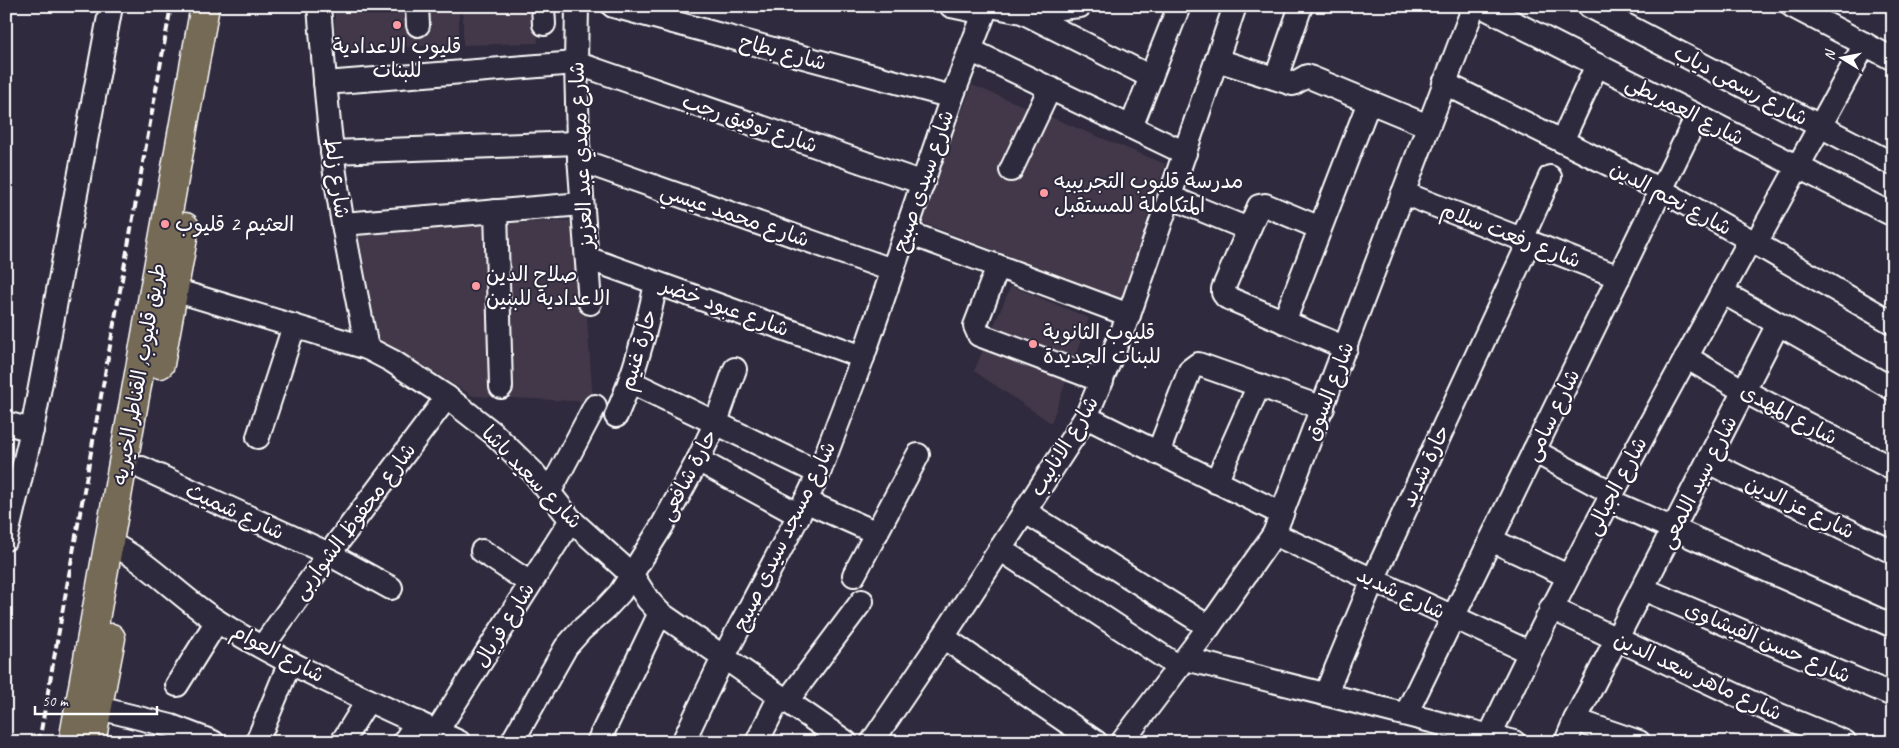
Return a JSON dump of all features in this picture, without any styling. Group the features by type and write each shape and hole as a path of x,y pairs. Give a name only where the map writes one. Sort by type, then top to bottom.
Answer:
{"main road":[{"name":"طريق قليوب, القناطر الخيريه","path":"92,742 99,708 117,547 205,6"},
{"name":"طريق قليوب, القناطر الخيريه","path":"73,742 117,547 142,468 223,6"}],"street":[{"path":"6,539 32,430 111,6"},
{"name":"شارع زلط","path":"319,6 332,152 343,224 367,348"},
{"name":"شارع مهدي عبد العزيز","path":"577,6 578,151 590,303"},
{"name":"شارع بطاح","path":"613,6 952,98"},
{"path":"951,6 975,11 988,6 1022,12 1080,6"},
{"name":"شارع سيدى صبيح","path":"863,357 952,98 988,6"},
{"path":"1131,127 1180,6"},
{"name":"شارع الانابيب","path":"872,742 943,637 1086,417 1129,315 1235,6"},
{"path":"1276,78 1301,6"},
{"name":"شارع السوق","path":"1122,742 1210,627 1278,524 1474,6"},
{"name":"شارع العمريطى","path":"1481,6 1889,213"},
{"name":"شارع رسمى دياب","path":"1589,6 1893,164"},
{"path":"1792,6 1818,12 1865,44 1890,51"},
{"path":"1022,12 1151,77"},
{"name":"شارع الجبالى","path":"1490,735 1551,608 1610,497 1722,292 1798,167 1865,44"},
{"path":"970,50 1186,153"},
{"path":"1217,60 1293,84 1307,76 1428,126"},
{"path":"325,82 576,63"},
{"name":"شارع توفيق رجب","path":"576,63 923,183"},
{"path":"1562,141 1598,65"},
{"name":"شارع نجم الدين","path":"1444,83 1661,190 1891,317"},
{"path":"1011,170 1050,88"},
{"path":"1284,322 1369,102"},
{"name":"شارع سامى","path":"1406,714 1697,116"},
{"path":"332,152 578,151"},
{"name":"شارع محمد عيسي","path":"578,151 892,270"},
{"name":"حارة شديد","path":"1326,693 1373,580 1525,241 1550,177"},
{"name":"شارع رفعت سلام","path":"1403,193 1619,277"},
{"path":"1170,197 1248,229"},
{"path":"343,224 582,204"},
{"path":"1320,228 1263,205 1258,207 1223,289 1223,295 1346,348"},
{"path":"496,211 501,387"},
{"path":"906,232 1129,315"},
{"name":"شارع عبود خضر","path":"587,258 863,357"},
{"path":"998,266 975,326 979,335 1102,381"},
{"name":"حارة غنيم","path":"616,416 631,382 642,348 656,283"},
{"name":"شارع سعيد باشا","path":"174,290 367,348 392,361 447,397 493,433 517,456 550,491 571,520 632,575 648,600 660,613 784,698 832,738"},
{"path":"1722,292 1893,390"},
{"name":"شارع سيد اللمعى","path":"1566,742 1575,720 1778,324"},
{"path":"258,437 294,326"},
{"name":"شارع مسجد سيدى صبيح","path":"683,742 723,658 819,473 863,357"},
{"name":"شارع المهدى","path":"1686,357 1744,391 1893,469"},
{"path":"1158,453 1190,370 1195,365 1202,364 1322,408"},
{"name":"حارة شافعى","path":"512,742 566,647 620,593 662,526 698,460 716,422 735,369"},
{"path":"631,382 819,473"},
{"path":"1216,482 1259,385"},
{"name":"شارع محفوظ الشواربى","path":"263,646 328,554 447,397"},
{"path":"550,491 595,406"},
{"name":"شارع شديد","path":"1086,417 1216,482 1278,524 1373,580 1529,652"},
{"path":"6,423 32,430"},
{"path":"1534,451 1610,497 1674,529 1893,626"},
{"path":"854,575 918,455"},
{"path":"698,460 802,508 877,533"},
{"name":"شارع عز الدين","path":"1708,462 1893,552"},
{"name":"شارع شميث","path":"142,468 328,554 391,588"},
{"path":"1024,511 1210,627"},
{"name":"شارع فريال","path":"437,732 530,582 571,520"},
{"path":"1491,540 1568,576"},
{"name":"شارع العوام","path":"117,547 217,621 290,662 459,742"},
{"path":"1000,549 1183,663 1326,693 1514,742"},
{"path":"482,551 530,582"},
{"name":"شارع حسن الفيشاوى","path":"1643,590 1893,695"},
{"path":"757,742 784,698 862,601"},
{"name":"شارع ماهر سعد الدين","path":"1551,608 1770,711 1846,742"},
{"path":"598,742 660,613"},
{"path":"177,685 217,621"},
{"path":"943,637 1096,742"},
{"path":"257,742 290,662"},
{"path":"342,742 368,700"},
{"path":"99,708 171,726 213,742"},
{"path":"1575,720 1639,742"},
{"path":"404,742 417,722"}],"shaded area":[{"name":"قليوب الاعدادية للبنات","path":"335,6 459,6 459,44 335,51"},
{"path":"463,6 537,6 538,43 463,45"},
{"name":"مدرسة قليوب التجريبيه المتكاملة للمستقبل","path":"972,85 1165,164 1121,299 921,222"},
{"name":"صلاح الدين الاعدادية للبنين","path":"580,220 593,402 473,396 379,340 357,231"},
{"name":"قليوب الثانوية للبنات الجديدة","path":"1011,286 1089,318 1051,423 974,371"}],"railway":[{"path":"39,742 171,6"}],"place":[{"name":"قليوب الاعدادية للبنات","path":"397,25"},
{"name":"مدرسة قليوب التجريبيه المتكاملة للمستقبل","path":"1044,193"},
{"name":"العثيم 2 قليوب","path":"165,224"},
{"name":"صلاح الدين الاعدادية للبنين","path":"476,286"},
{"name":"قليوب الثانوية للبنات الجديدة","path":"1033,344"}]}
